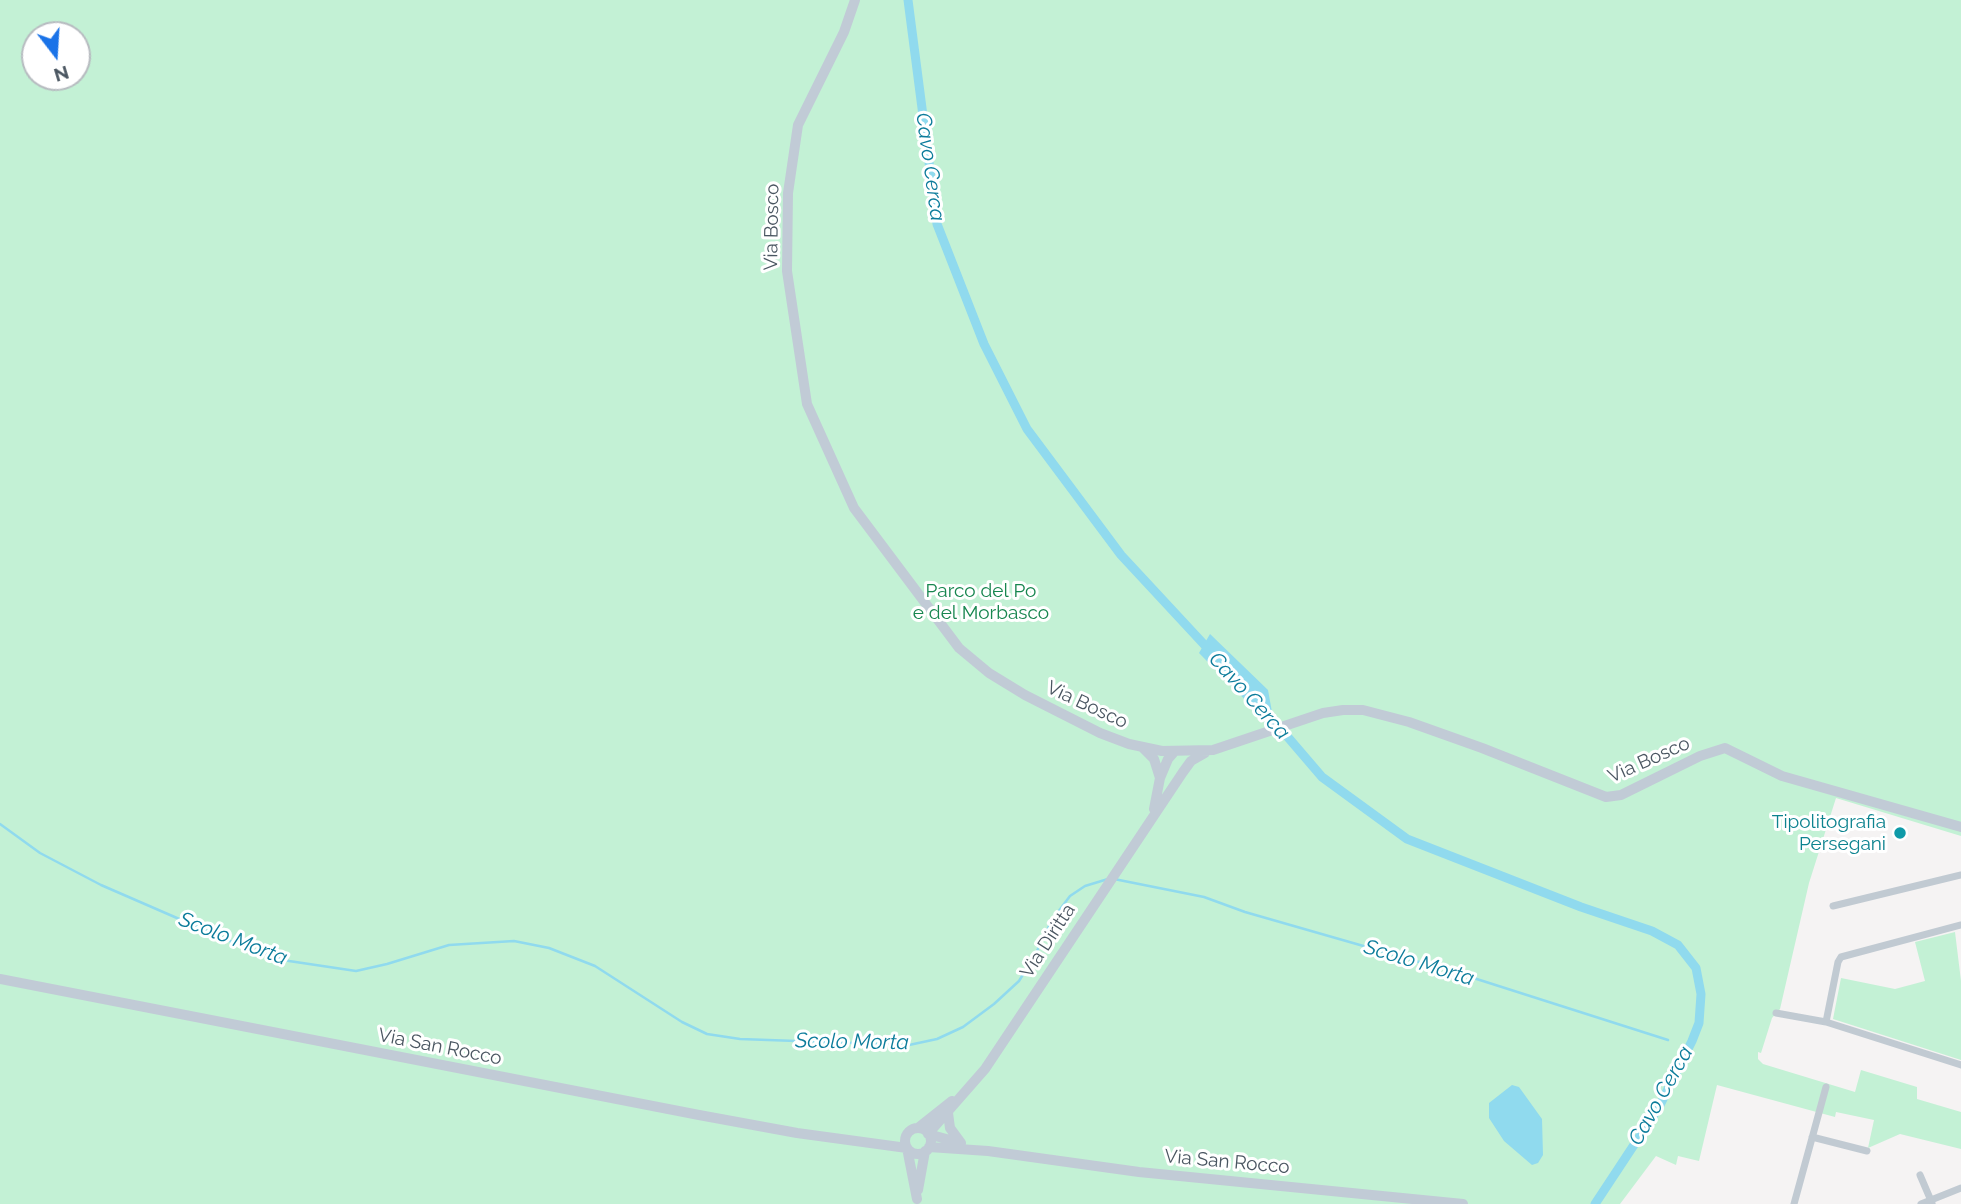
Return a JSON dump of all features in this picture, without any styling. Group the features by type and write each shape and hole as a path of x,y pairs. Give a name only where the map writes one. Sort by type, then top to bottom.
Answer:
{"street":[{"name":"Via Bosco","path":"855,0 844,32 798,125 788,193 788,271 807,404 854,508 959,648 989,673 1025,695 1100,733 1162,751 1213,750 1297,722 1343,710 1363,710 1482,748 1606,797 1621,796 1700,756 1725,748 1782,776 1961,827"},
{"path":"1142,747 1154,759 1160,778"},
{"name":"Via Diritta","path":"929,1134 974,1083 1183,772 1197,757 1213,750"},
{"path":"1175,751 1183,772"},
{"name":"Via Diritta","path":"1151,818 1158,799 1160,778 1168,759 1175,751"},
{"path":"1833,906 1961,875"},
{"path":"1826,1023 1841,957 1961,925"},
{"name":"Via San Rocco","path":"0,979 797,1133 875,1143 906,1143"},
{"path":"1776,1013 1826,1023 1961,1065"},
{"name":"Via Diritta","path":"918,1128 974,1083"},
{"path":"1796,1204 1826,1087"},
{"path":"948,1112 950,1128 961,1143"},
{"path":"918,1128 929,1134 930,1140 917,1201 906,1143 909,1131 918,1128"},
{"name":"Via San Rocco","path":"929,1134 988,1151"},
{"path":"1812,1138 1867,1151"},
{"path":"906,1143 913,1153 927,1149"},
{"name":"Via San Rocco","path":"927,1149 988,1151 1139,1172 1463,1204"},
{"path":"1920,1175 1932,1202"},
{"path":"1921,1204 1932,1202 1961,1188"}],"green space":[{"name":"Parco del Po e del Morbasco","path":"0,0 1961,0 1961,836 1836,798 1809,883 1780,1009 1772,1018 1761,1053 1758,1052 1758,1059 1763,1064 1855,1092 1861,1070 1917,1087 1917,1099 1961,1112 1961,1149 1900,1134 1868,1148 1874,1120 1836,1112 1835,1117 1717,1085 1699,1161 1678,1156 1676,1165 1656,1156 1620,1204 0,1204"},
{"path":"1955,932 1961,981 1961,1060 1833,1019 1841,978 1895,989 1925,981 1915,942"}],"water":[{"path":"1210,634 1268,690 1272,712 1264,719 1199,653"},
{"path":"1512,1085 1519,1087 1542,1119 1543,1155 1538,1163 1532,1165 1504,1141 1489,1118 1489,1103"}],"waterway":[{"name":"Cavo Cerca","path":"908,0 937,224 984,344 1027,429 1121,555 1212,653"},
{"name":"Cavo Cerca","path":"1262,707 1322,777 1407,839 1581,907 1652,931 1678,945 1696,968 1701,994 1699,1023 1692,1041 1659,1107 1595,1204"},
{"name":"Scolo Morta","path":"0,824 40,853 101,885 246,948 289,961 356,971 449,945 514,941 549,948 595,966 682,1022 707,1034 740,1039 909,1045 937,1039 963,1027 1019,981 1052,920 1070,896 1085,886 1108,879"},
{"name":"Scolo Morta","path":"1114,879 1204,897 1245,912 1461,974 1668,1040"}],"place":[{"name":"Tipolitografia Persegani","path":"1900,833"}]}
